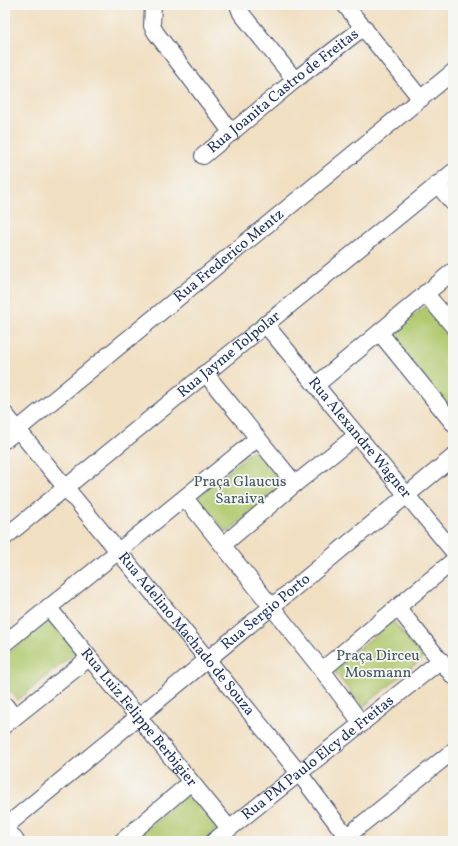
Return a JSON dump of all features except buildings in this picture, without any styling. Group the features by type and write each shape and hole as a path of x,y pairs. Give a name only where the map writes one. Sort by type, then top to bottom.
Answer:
{"street":[{"path":"153,5 152,26 156,33 232,133"},
{"path":"238,5 241,13 295,80"},
{"path":"345,5 422,99"},
{"name":"Rua Joanita Castro de Freitas","path":"203,156 295,80 364,27"},
{"name":"Rua Frederico Mentz","path":"5,440 452,74"},
{"name":"Rua Jayme Tolpolar","path":"5,537 453,172"},
{"path":"437,184 453,203"},
{"path":"316,385 380,333 425,293 453,272"},
{"path":"425,293 453,326"},
{"name":"Rua Alexandre Wagner","path":"265,324 453,551"},
{"path":"380,333 453,423"},
{"path":"205,373 295,484"},
{"name":"Rua Adelino Machado de Souza","path":"5,414 118,550 299,773 346,840"},
{"path":"223,545 295,484 357,435"},
{"path":"5,643 258,438"},
{"name":"Rua Sergio Porto","path":"5,827 453,457"},
{"path":"185,498 322,670 362,724"},
{"path":"322,670 453,561"},
{"name":"Rua Luiz Felippe Berbigier","path":"48,607 230,828"},
{"path":"398,608 453,676"},
{"path":"8,715 89,658"},
{"name":"Rua PM Paulo Elcy de Freitas","path":"214,841 441,660"},
{"path":"346,840 453,751"},
{"path":"122,841 191,782"},
{"path":"5,827 16,841"}],"green space":[{"path":"426,306 453,339 453,413 390,335"},
{"name":"Praça Glaucus Saraiva","path":"253,450 283,484 227,533 197,498"},
{"path":"49,619 76,652 18,700 5,685 5,656"},
{"name":"Praça Dirceu Mosmann","path":"393,621 423,658 363,707 333,670"},
{"path":"196,787 226,822 203,841 140,841 137,837"}]}
